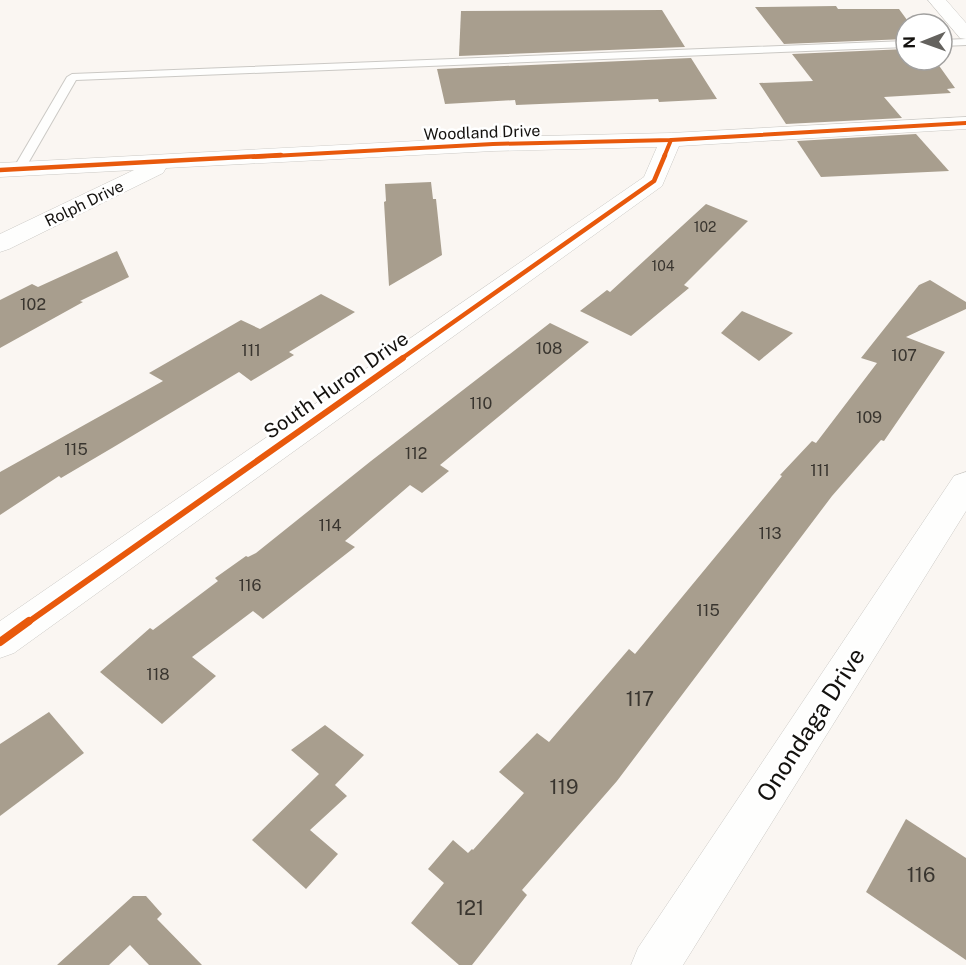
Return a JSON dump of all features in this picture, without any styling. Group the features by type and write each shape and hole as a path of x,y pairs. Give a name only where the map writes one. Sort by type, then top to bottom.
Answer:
{"street":[{"path":"938,0 966,34"},
{"name":"Woodland Drive","path":"10,169 493,144 671,140 966,123"},
{"name":"South Huron Drive","path":"0,642 654,181 671,140"},
{"name":"Rolph Drive","path":"0,244 168,162"},
{"name":"Onondaga Drive","path":"655,965 966,484"}],"lane":[{"path":"10,169 72,77 894,44"}],"building":[{"path":"836,6 838,9 899,9 901,12 894,12 894,39 784,44 755,7"},
{"path":"662,10 685,47 459,56 461,11"},
{"path":"894,50 894,72 944,72 955,88 947,89 951,93 884,97 902,118 786,124 759,83 813,81 792,54"},
{"path":"691,58 717,99 516,105 515,100 445,104 437,69"},
{"path":"916,134 949,171 821,177 797,141"},
{"path":"431,182 433,199 436,199 442,255 389,286 385,184"},
{"path":"706,204 748,221 684,285 689,288 631,336 580,311 607,290 610,292"},
{"path":"117,251 129,277 80,301 83,302 0,348 0,300 32,284 38,287"},
{"path":"930,280 966,302 966,309 906,337 945,352 884,441 881,440 832,496 617,781 522,890 527,895 472,965 459,965 411,923 444,883 428,869 453,840 468,853 473,850 524,793 499,772 537,733 549,742 629,649 635,654 782,476 780,475 812,441 816,443 877,363 861,358 919,285"},
{"path":"321,294 355,312 289,352 294,355 251,381 239,372 61,478 59,476 0,515 0,472 163,381 149,373 241,320 260,329"},
{"path":"742,311 793,333 759,361 721,333"},
{"path":"550,323 589,342 440,465 449,471 422,493 410,485 345,541 355,547 263,619 253,611 192,657 216,676 162,724 100,672 150,628 153,630 218,581 215,578 246,556 256,553"},
{"path":"49,712 84,753 0,816 0,744"},
{"path":"325,725 364,755 335,785 347,796 310,830 338,854 306,889 252,840 319,774 291,750"},
{"path":"906,819 966,858 966,960 866,892"},
{"path":"133,896 146,896 162,914 157,919 202,965 149,965 130,945 109,965 57,965"}],"cycle path":[{"path":"0,170 493,144 671,140 966,123"},
{"path":"0,642 654,181 671,140"}]}
